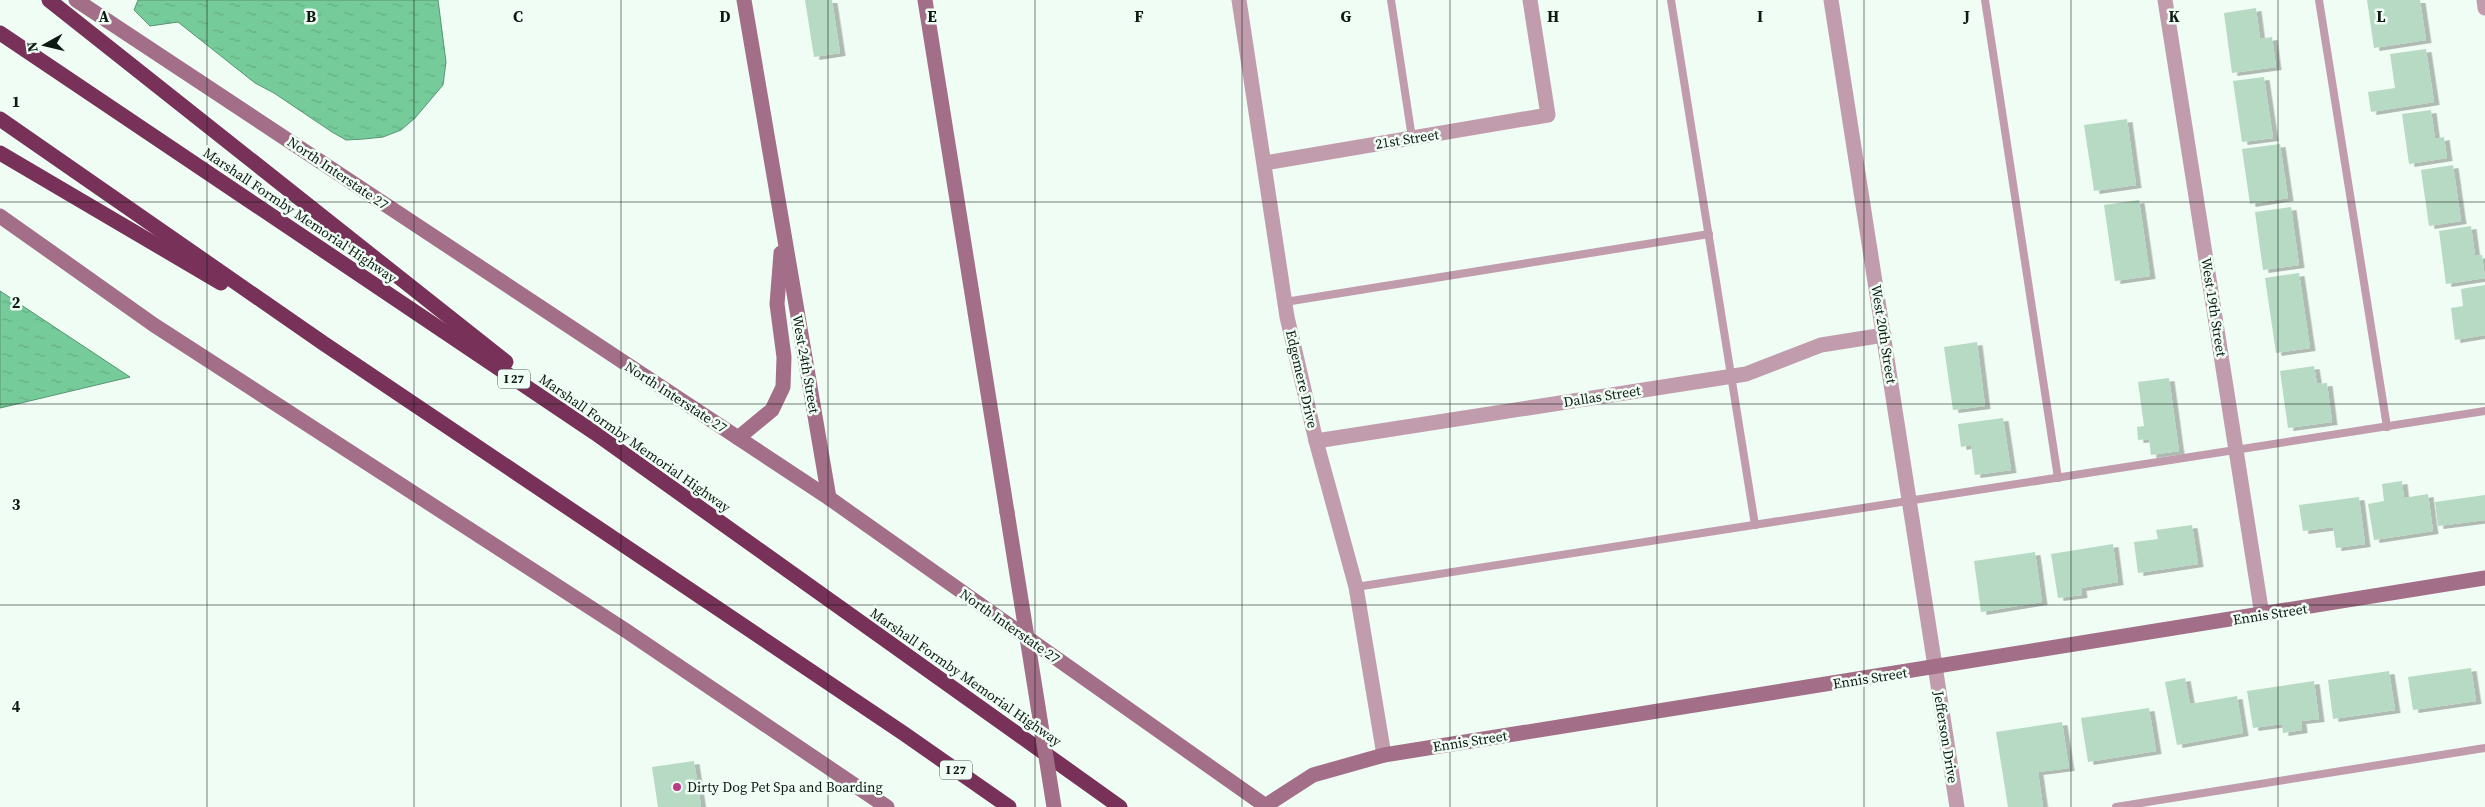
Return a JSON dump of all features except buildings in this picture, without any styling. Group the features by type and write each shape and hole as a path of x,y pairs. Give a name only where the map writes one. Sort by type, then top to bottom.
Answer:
{"highway":[{"path":"49,0 595,433"},
{"name":"Marshall Formby Memorial Highway","path":"0,33 595,433 1120,807"},
{"name":"I 27","path":"0,119 323,342 904,733 1009,807"},
{"path":"0,154 323,342"}],"main road":[{"name":"North Interstate 27","path":"76,0 829,498 1266,806"},
{"name":"West 24th Street","path":"744,0 829,498"},
{"path":"925,0 1054,807"},
{"path":"0,216 154,325 625,630 887,807"},
{"name":"West 24th Street","path":"738,438 772,410 783,387 784,358 778,304 783,229"},
{"name":"Ennis Street","path":"1266,806 1313,775 1384,755 1935,668 2485,578"}],"street":[{"name":"Edgemere Drive","path":"1239,0 1285,302 1316,441 1356,586 1384,755"},
{"name":"21st Street","path":"1265,163 1548,115 1530,0"},
{"name":"West 20th Street","path":"1831,0 1935,668"},
{"name":"West 19th Street","path":"2165,0 2262,615"},
{"path":"2484,0 2485,8"},
{"name":"Dallas Street","path":"1316,441 1746,374 1822,345 1884,335"},
{"name":"Jefferson Drive","path":"1935,668 1957,807"}],"lane":[{"path":"1391,0 1412,138"},
{"path":"1671,0 1755,525"},
{"path":"1985,0 2058,478"},
{"path":"2319,0 2387,427"},
{"path":"1285,302 1709,234"},
{"path":"1356,586 2485,411"},
{"path":"2116,807 2485,748"}],"water":[{"path":"138,0 438,0 446,62 443,85 415,118 401,130 383,137 346,140 274,93 255,83 178,22 150,26 134,10"},
{"path":"0,291 130,377 0,408"}],"place":[{"name":"Dirty Dog Pet Spa and Boarding","path":"677,787"}]}
